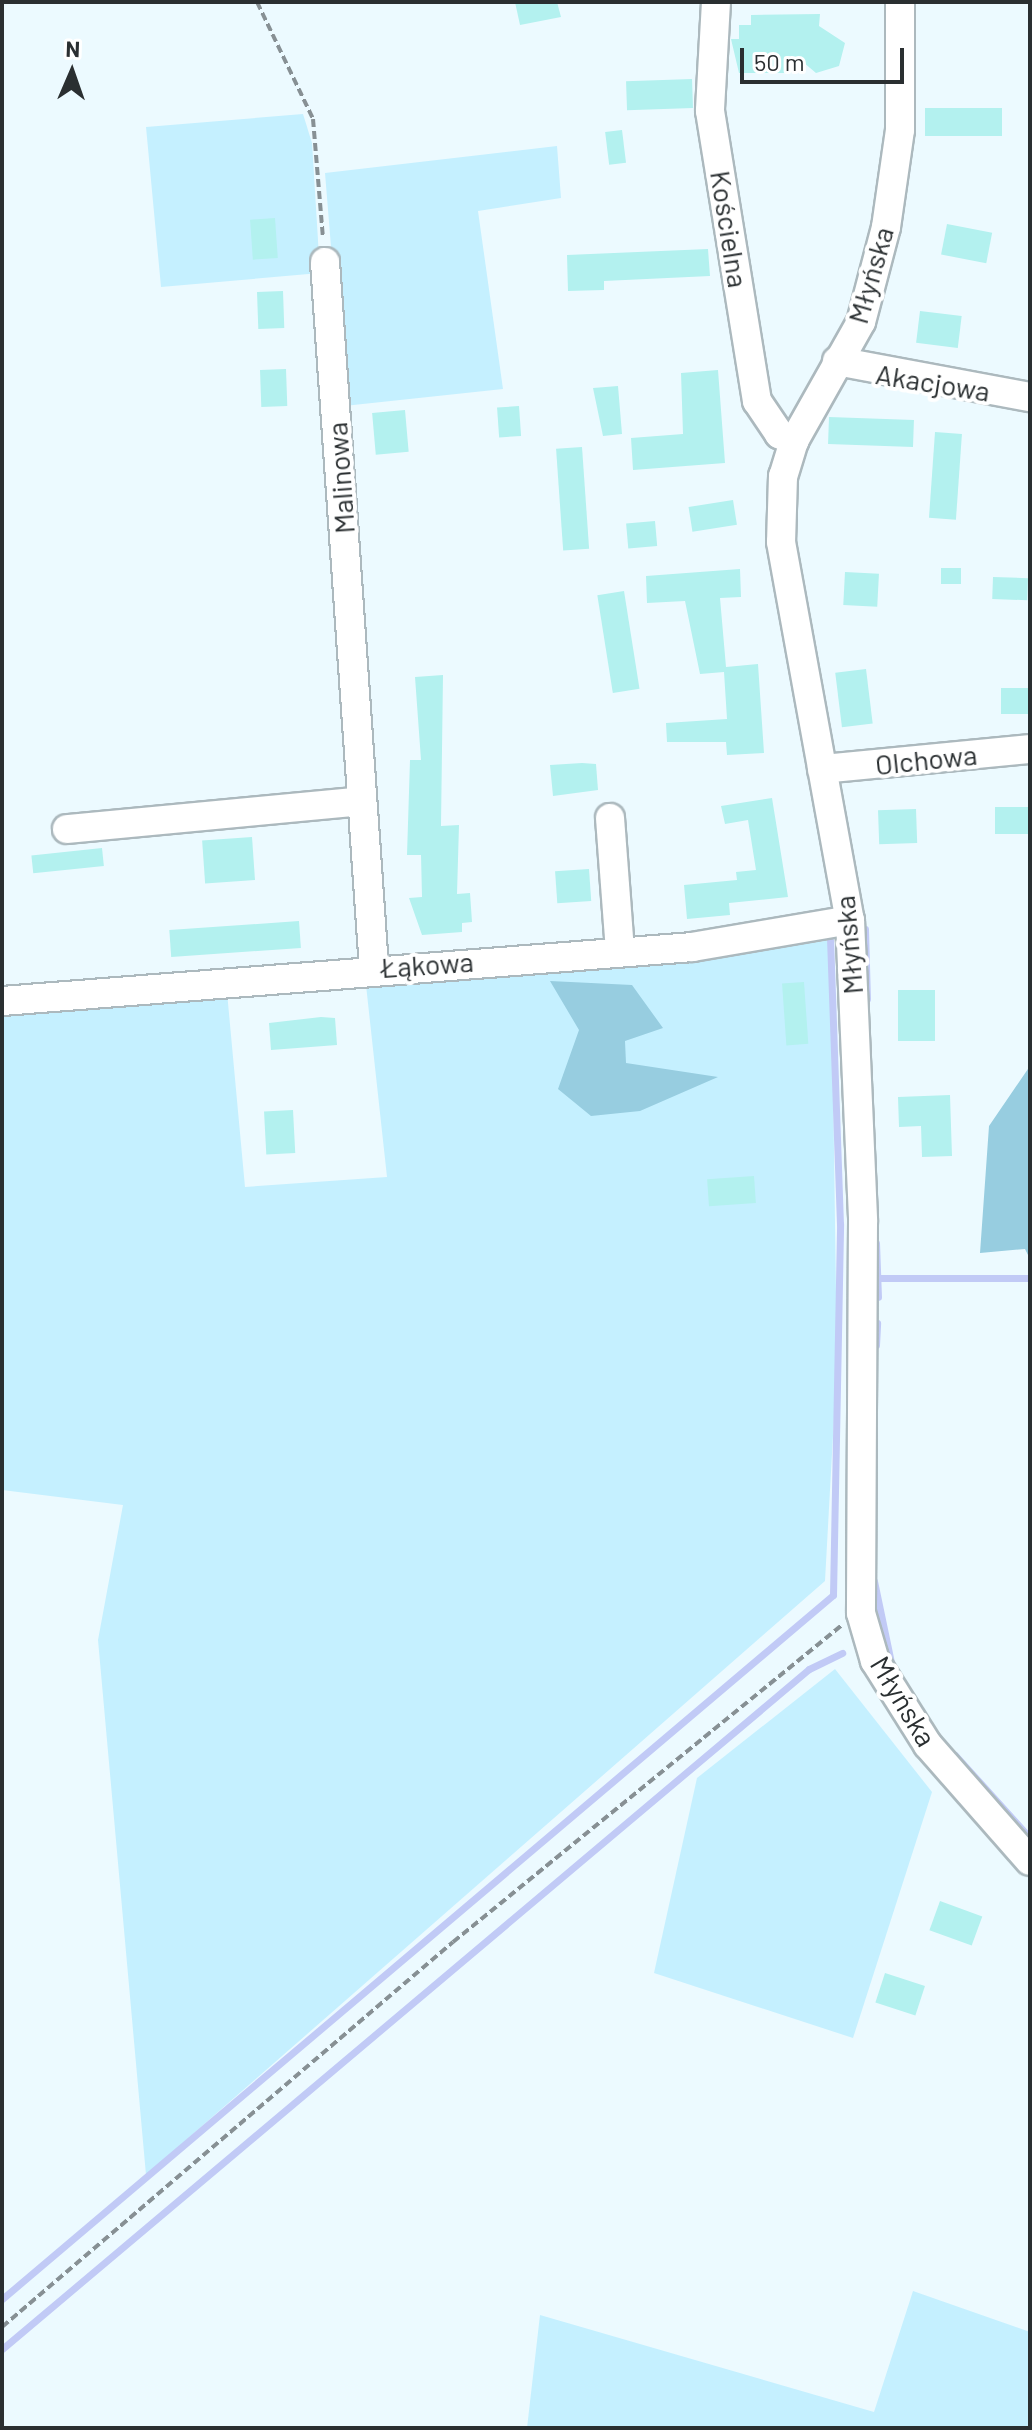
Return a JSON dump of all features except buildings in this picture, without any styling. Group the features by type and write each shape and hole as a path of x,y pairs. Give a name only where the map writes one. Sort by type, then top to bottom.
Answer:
{"street":[{"name":"Kościelna","path":"716,2 710,111 757,401 779,434 794,441"},
{"name":"Młyńska","path":"900,2 900,130 886,227 861,322 794,441 783,476 781,542 850,920 863,1222 861,1613 875,1661 928,1745 1030,1861"},
{"name":"Malinowa","path":"325,262 374,968"},
{"name":"Akacjowa","path":"837,361 1030,397"},
{"name":"Olchowa","path":"822,769 1030,749"},
{"path":"67,829 362,801"},
{"path":"610,818 620,951"},
{"name":"Łąkowa","path":"2,1001 374,968 620,951 850,920"}],"path":[{"path":"257,2 313,119 325,262"},
{"path":"2,2327 797,1655 861,1613"}],"shaded area":[{"path":"303,114 312,143 320,273 161,287 146,127"},
{"path":"557,146 561,198 478,211 503,389 344,406 325,173"},
{"path":"831,940 837,1363 825,1581 146,2175 98,1640 123,1505 2,1490 2,1013 227,992 245,1187 387,1177 366,985 696,960"},
{"path":"550,981 632,985 663,1028 625,1041 626,1063 718,1077 640,1111 591,1116 558,1089 579,1030"},
{"path":"1030,1066 1030,1259 1025,1249 980,1253 989,1126"},
{"path":"835,1669 932,1792 853,2038 654,1973 697,1778"},
{"path":"913,2291 1030,2332 1030,2428 527,2428 540,2315 874,2412"}],"waterway":[{"path":"865,929 867,999"},
{"path":"2,2299 833,1595 840,1224 830,940"},
{"path":"876,1243 878,1297"},
{"path":"879,1278 1030,1278"},
{"path":"876,1345 877,1323"},
{"path":"874,1581 892,1667"},
{"path":"2,2349 809,1669 842,1653"},
{"path":"955,1755 1030,1838"}]}
